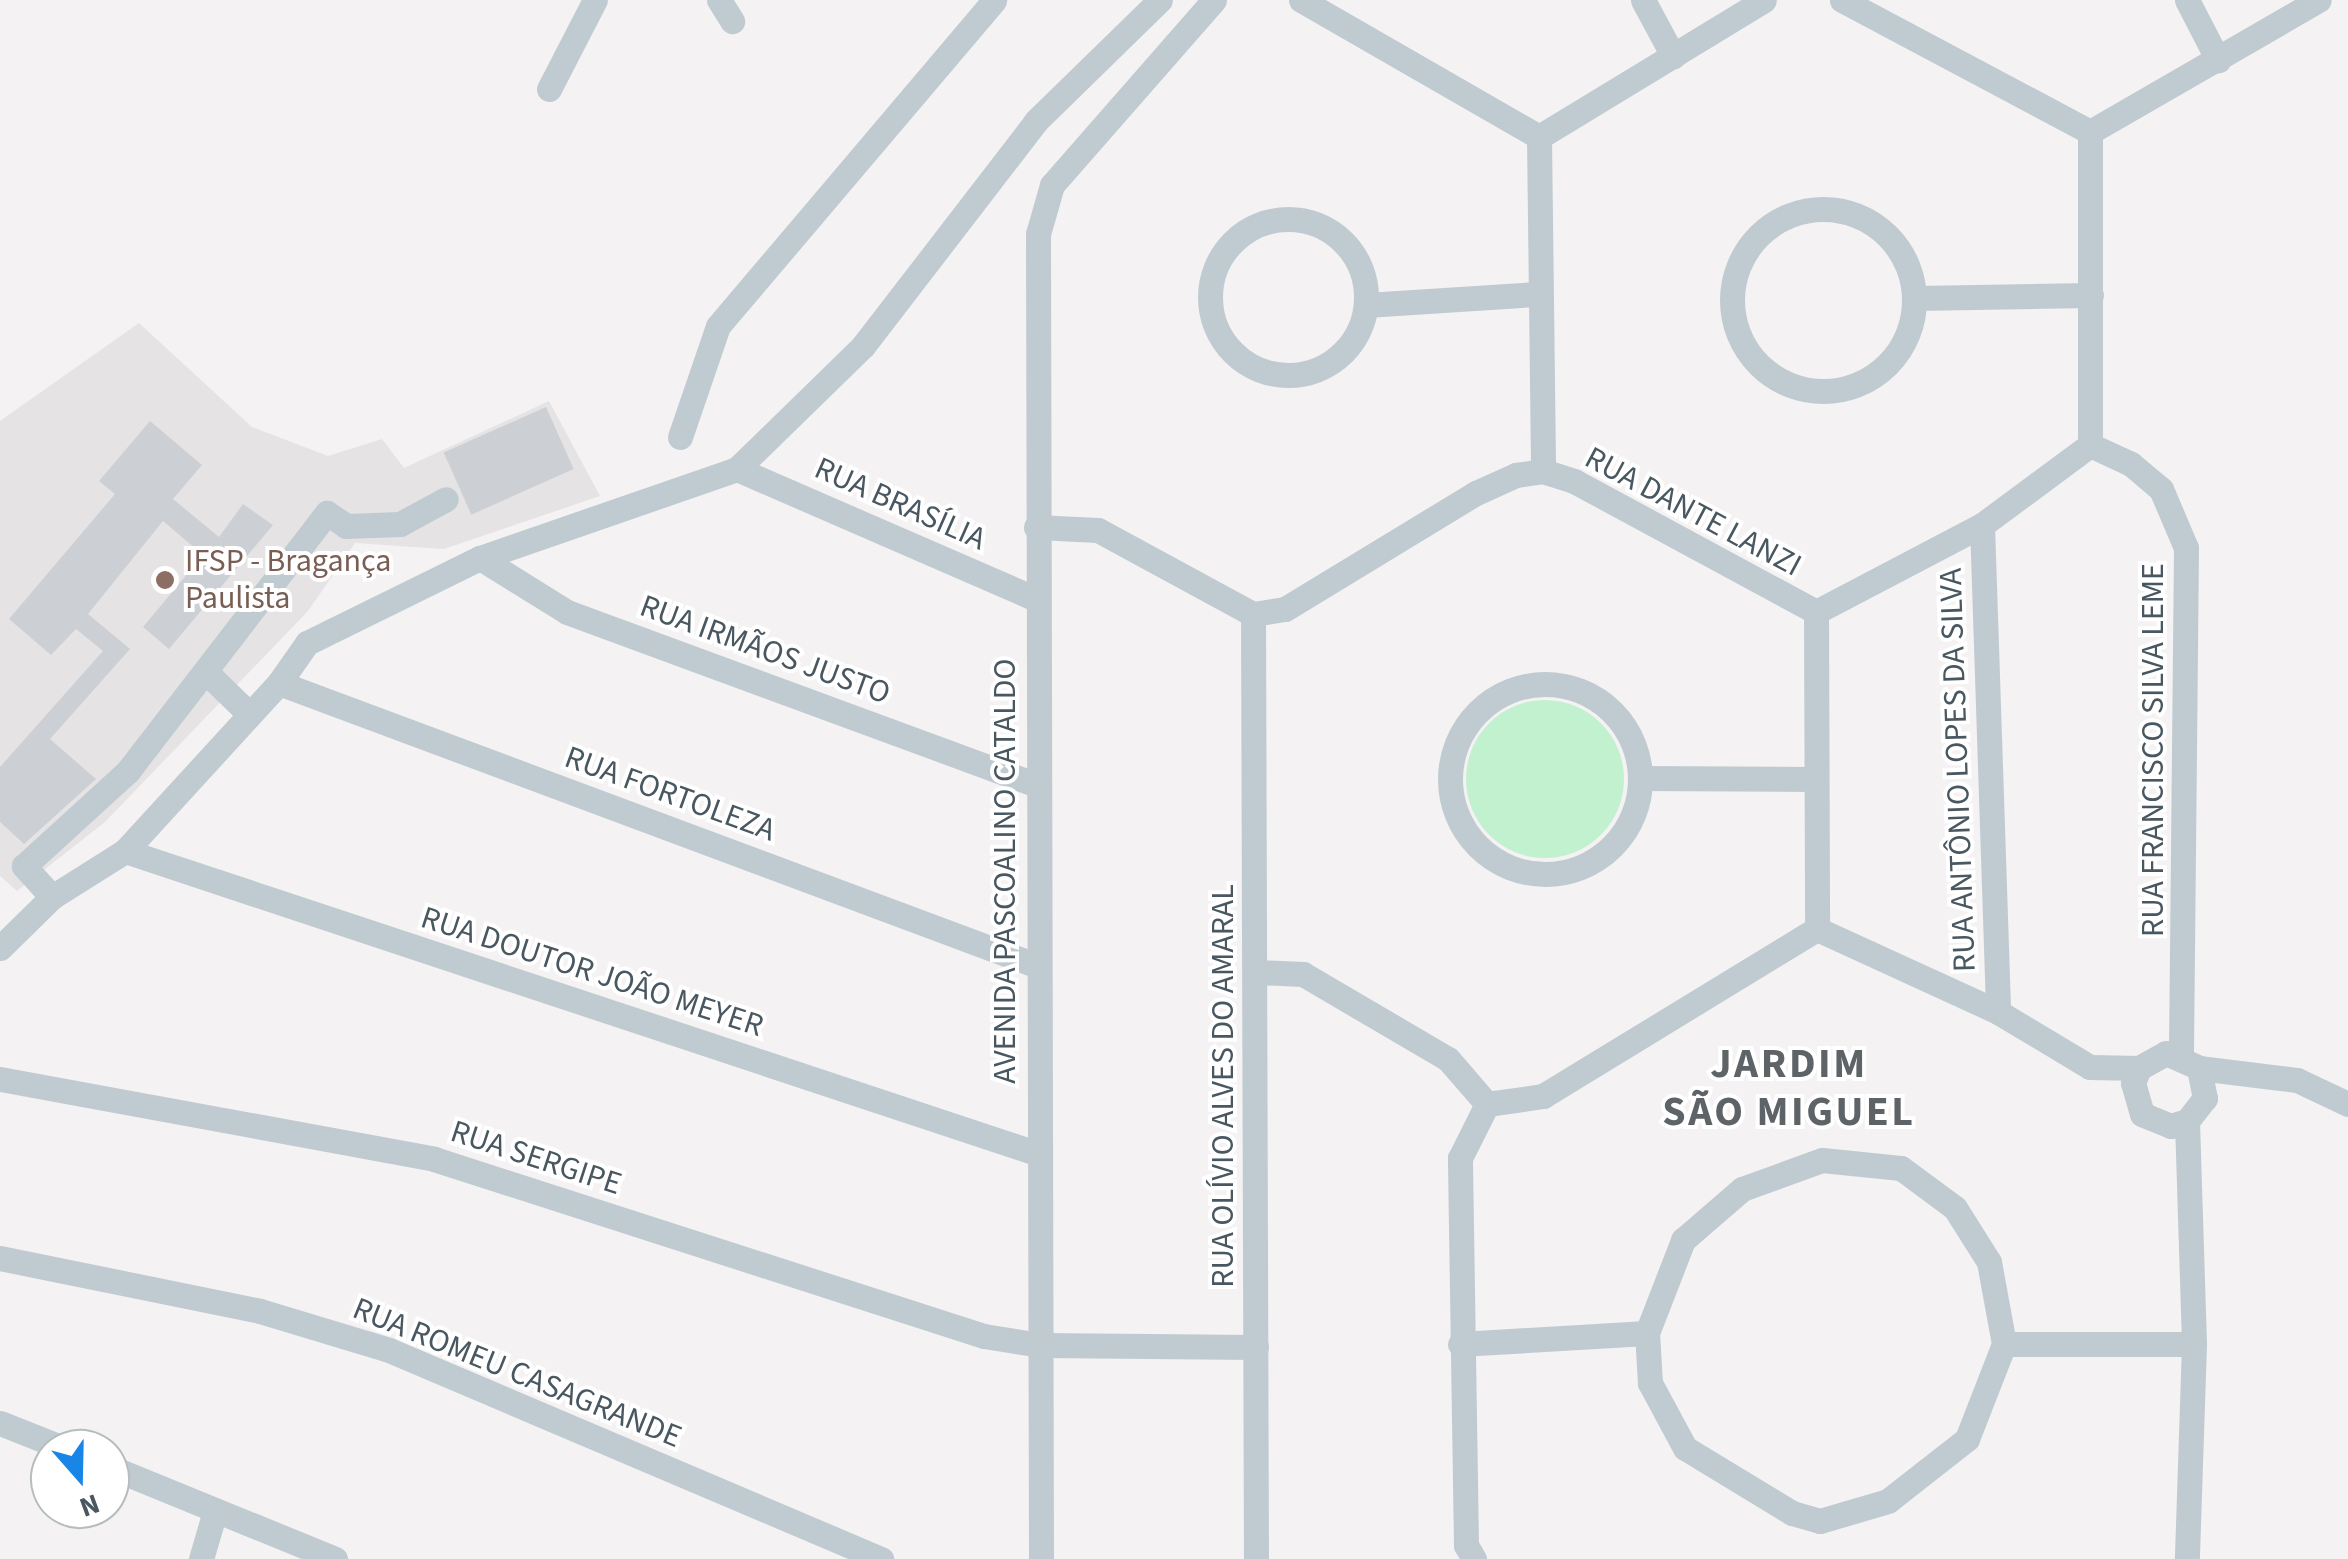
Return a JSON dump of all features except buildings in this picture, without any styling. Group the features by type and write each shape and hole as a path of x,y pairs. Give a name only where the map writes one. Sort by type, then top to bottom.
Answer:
{"street":[{"path":"549,89 595,0"},
{"path":"680,437 718,326 994,0"},
{"path":"0,948 52,897 124,851 279,683 307,643 480,558 737,469 863,346 1036,120 1160,0"},
{"name":"AVENIDA PASCOALINO CATALDO","path":"1041,1559 1038,234 1052,185 1214,0"},
{"path":"1300,0 1539,137"},
{"path":"1643,0 1673,56"},
{"path":"1539,137 1764,0"},
{"path":"1842,0 2090,132"},
{"path":"2187,0 2218,60"},
{"path":"2090,132 2319,0"},
{"path":"2090,132 2090,445"},
{"path":"1539,137 1542,471"},
{"path":"1813,209 1872,222 1894,242 1915,298 1897,355 1875,376 1832,391 1788,386 1762,370 1742,346 1732,318 1740,259 1758,234 1813,209"},
{"path":"1287,218 1337,235 1354,254 1366,306 1345,351 1300,375 1275,376 1250,367 1216,331 1210,280 1238,236 1287,218"},
{"path":"1366,306 1538,294"},
{"path":"1915,298 2091,296"},
{"name":"RUA DANTE LANZI","path":"1253,614 1285,609 1476,493 1516,474 1542,471 1574,481 1816,612 1982,525 2090,445"},
{"name":"RUA FRANCISCO SILVA LEME","path":"2090,445 2131,464 2161,489 2186,548 2190,1062"},
{"name":"RUA BRASÍLIA","path":"737,469 1036,599"},
{"path":"52,897 24,866 128,771 327,513 346,526 400,524 446,499"},
{"name":"RUA ANTÔNIO LOPES DA SILVA","path":"1982,525 1998,1012"},
{"path":"1036,528 1098,530 1225,604 1253,614"},
{"name":"RUA IRMÃOS JUSTO","path":"480,558 567,612 1037,786"},
{"path":"1816,612 1812,779 1818,929"},
{"name":"RUA OLÍVIO ALVES DO AMARAL","path":"1253,614 1256,1559"},
{"path":"206,672 249,714"},
{"name":"RUA FORTOLEZA","path":"279,683 1038,966"},
{"path":"1537,683 1568,686 1598,698 1621,720 1636,747 1641,778 1621,837 1598,858 1568,872 1506,867 1480,850 1460,824 1450,795 1450,763 1470,721 1506,691 1537,683"},
{"path":"1641,778 1812,779"},
{"name":"RUA DOUTOR JOÃO MEYER","path":"124,851 1039,1154"},
{"path":"1818,929 1998,1012 2090,1067 2139,1068 2166,1053 2190,1062 2297,1080 2348,1104"},
{"path":"1488,1104 1542,1096 1818,929"},
{"path":"1256,972 1302,974 1448,1059 1488,1104"},
{"path":"2181,1555 2194,1344 2187,1121 2205,1098 2190,1062"},
{"path":"2139,1068 2134,1100 2142,1114 2155,1123 2187,1121"},
{"name":"RUA SERGIPE","path":"0,1079 434,1159 984,1336 1040,1345 1256,1348"},
{"path":"1474,1559 1466,1545 1460,1158 1488,1104"},
{"path":"1822,1160 1901,1168 1956,1208 1989,1262 2004,1344 1967,1439 1888,1501 1820,1522 1792,1513 1685,1448 1650,1384 1647,1333 1683,1240 1742,1189 1822,1160"},
{"name":"RUA ROMEU CASAGRANDE","path":"0,1258 260,1311 389,1350 880,1559"},
{"path":"1460,1344 1647,1333"},
{"path":"2004,1344 2194,1344"},
{"path":"0,1423 30,1435"},
{"path":"130,1475 335,1559"},
{"path":"201,1559 215,1511"}],"shaded area":[{"name":"IFSP - Bragança Paulista","path":"139,323 252,427 328,456 382,439 404,468 549,401 600,496 444,549 355,543 308,611 105,822 17,891 0,876 0,421"}],"green space":[{"path":"1545,700 1575,706 1601,723 1618,749 1624,779 1618,809 1601,835 1575,852 1545,858 1515,852 1489,835 1472,809 1466,779 1472,749 1489,723 1515,706"}],"place":[{"name":"IFSP - Bragança Paulista","path":"165,580"}],"district":[{"name":"JARDIM SÃO MIGUEL","path":"1789,1088"}]}
